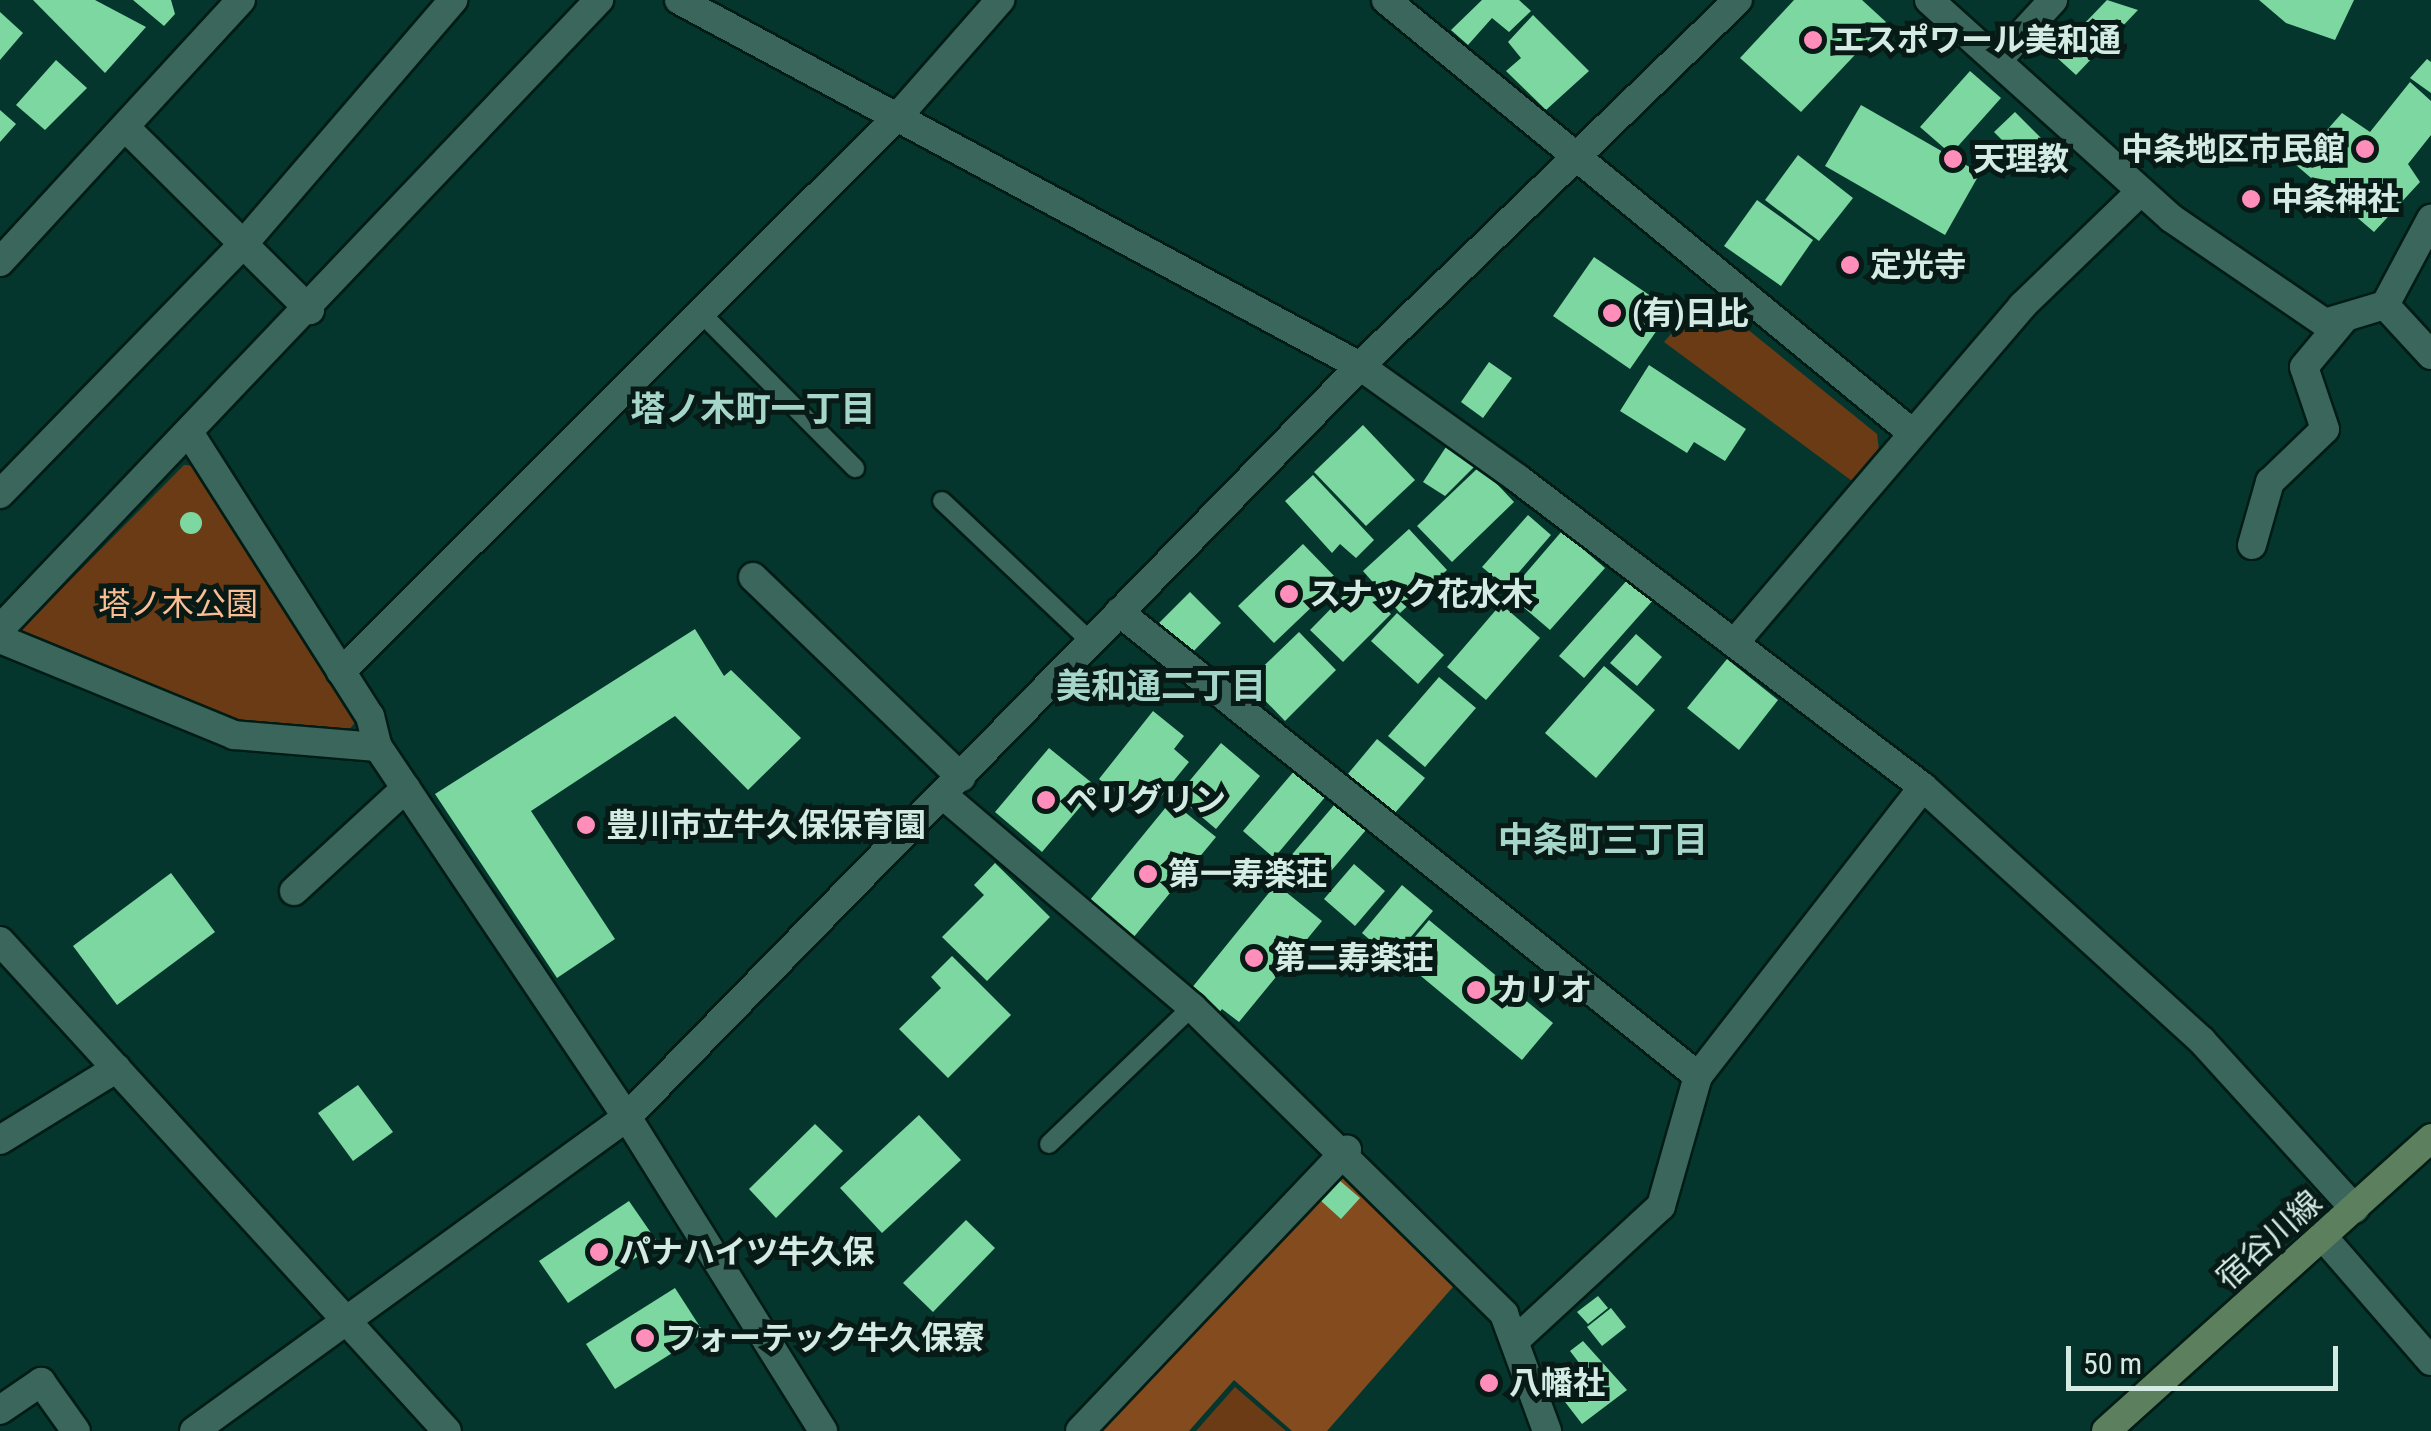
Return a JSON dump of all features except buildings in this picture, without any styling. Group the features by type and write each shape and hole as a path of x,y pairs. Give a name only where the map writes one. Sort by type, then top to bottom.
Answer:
{"main road":[{"name":"宿谷川線","path":"2106,1431 2431,1138"}],"street":[{"path":"0,262 240,0"},
{"path":"0,494 246,241 454,0"},
{"path":"0,629 192,437 599,0"},
{"path":"679,0 900,114 1360,366 1737,640 1923,787 2202,1040 2355,1210"},
{"path":"341,672 703,315 900,114 1000,0"},
{"path":"1386,0 1581,154 1911,432"},
{"path":"194,1431 344,1317 628,1117 1360,366 1738,0"},
{"path":"1929,0 2140,192 2297,309 2325,323 2385,305 2431,219"},
{"path":"1996,61 2053,0"},
{"path":"126,128 246,241 310,310"},
{"path":"1737,640 1911,432 2140,192"},
{"path":"2385,305 2431,355"},
{"path":"2252,545 2270,482 2325,429 2304,367 2344,320"},
{"path":"192,437 341,672 378,746 628,1117 822,1431"},
{"path":"753,577 952,786 1346,1150 1519,1336 1548,1431"},
{"path":"1119,612 1698,1076"},
{"path":"0,640 234,735 378,746"},
{"path":"1519,1336 1662,1206 1698,1076 1923,787"},
{"path":"294,891 406,788"},
{"path":"0,941 447,1431"},
{"path":"0,1140 117,1068"},
{"path":"1080,1431 1346,1150"},
{"path":"2324,1238 2431,1361"},
{"path":"0,1410 41,1382 76,1431"}],"lane":[{"path":"703,315 855,468"},
{"path":"942,501 1091,642"},
{"path":"1049,1144 1192,1007"}],"green space":[{"path":"1705,295 1877,434 1879,450 1852,481 1664,342"},
{"name":"塔ノ木公園","path":"184,465 199,466 357,720 341,740 244,729 24,641 22,629"},
{"path":"1235,1387 1286,1431 1196,1431"}],"shaded area":[{"path":"1356,1173 1459,1280 1327,1431 1292,1431 1234,1380 1189,1431 1094,1431 1332,1178"}],"place":[{"name":"エスポワール美和通","path":"1813,40"},
{"name":"中条地区市民館","path":"2365,149"},
{"name":"天理教","path":"1953,159"},
{"name":"中条神社","path":"2251,199"},
{"name":"定光寺","path":"1850,265"},
{"name":"(有)日比","path":"1612,313"},
{"name":"スナック花水木","path":"1289,594"},
{"name":"ペリグリン","path":"1046,800"},
{"name":"豊川市立牛久保保育園","path":"586,825"},
{"name":"第一寿楽荘","path":"1148,874"},
{"name":"第二寿楽荘","path":"1254,958"},
{"name":"カリオ","path":"1476,990"},
{"name":"パナハイツ牛久保","path":"599,1252"},
{"name":"フォーテック牛久保寮","path":"645,1338"},
{"name":"八幡社","path":"1489,1383"}],"district":[{"name":"塔ノ木町一丁目","path":"753,410"},
{"name":"美和通二丁目","path":"1161,687"},
{"name":"中条町三丁目","path":"1603,841"}]}
